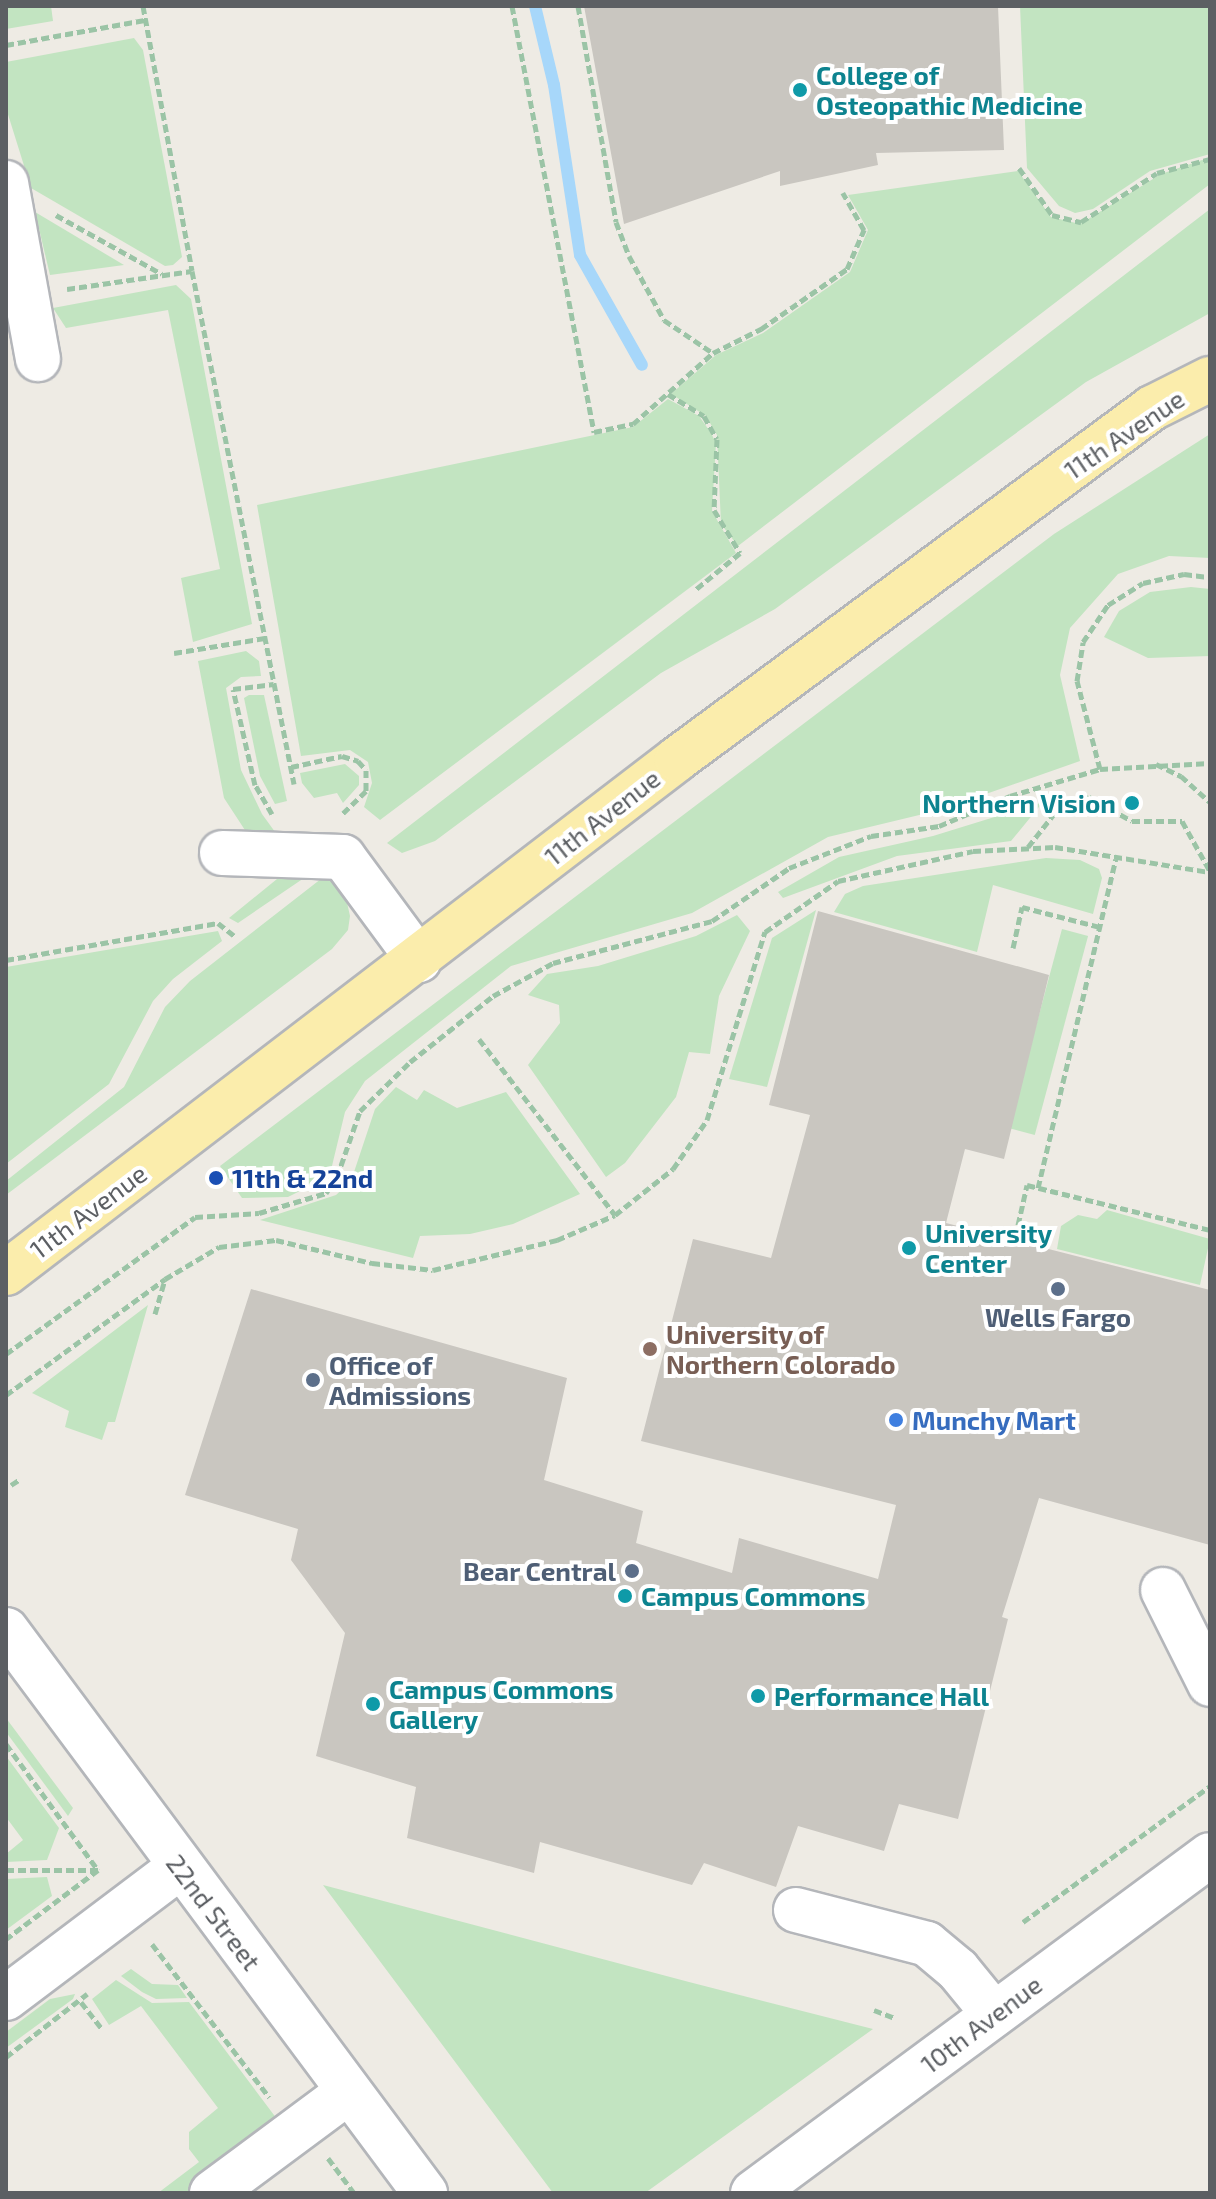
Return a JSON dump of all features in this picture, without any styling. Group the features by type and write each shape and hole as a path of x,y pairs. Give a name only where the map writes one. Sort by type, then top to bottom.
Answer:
{"main road":[{"name":"11th Avenue","path":"6,1273 419,960 677,759 1139,417 1210,379"}],"street":[{"path":"7,185 38,359"},
{"path":"222,853 343,857 419,960"},
{"path":"1163,1590 1210,1684"},
{"name":"22nd Street","path":"6,1630 425,2193"},
{"name":"10th Avenue","path":"753,2193 1210,1855"},
{"path":"6,1998 180,1867"},
{"path":"796,1910 927,1944 958,1970 994,2014"},
{"path":"212,2193 306,2138 348,2092"}],"path":[{"path":"143,6 294,784"},
{"path":"512,6 594,432 633,424 713,353 761,329 847,269 864,230 843,193"},
{"path":"578,6 616,222 629,256 664,320 713,353"},
{"path":"6,45 145,20"},
{"path":"1019,168 1052,215 1081,222 1157,173 1210,159"},
{"path":"7,185 163,275"},
{"path":"64,289 192,271"},
{"path":"668,394 704,416 717,439 714,510 740,553 695,590"},
{"path":"1100,769 1077,681 1083,642 1108,605 1143,583 1184,574 1210,577"},
{"path":"174,653 265,638"},
{"path":"274,684 233,689 255,785 278,823"},
{"path":"291,767 342,756 366,770 362,799 332,818"},
{"path":"6,1354 195,1217 259,1213 326,1193 337,1177 360,1111 410,1062 493,996 553,963 712,921 789,868 871,836 939,826 1010,796 1100,769 1210,763"},
{"path":"1156,764 1181,776 1210,802"},
{"path":"1028,848 1054,814 1089,797 1132,821 1182,821 1210,871"},
{"path":"6,1395 165,1279 219,1247 276,1240 372,1263 433,1270 557,1240 615,1215 673,1169 707,1120 765,932 838,881 865,872 973,851 1055,847 1116,859 1210,871"},
{"path":"1038,1188 1116,859"},
{"path":"1013,948 1022,907 1100,927"},
{"path":"6,960 218,923 236,937"},
{"path":"479,1039 615,1215"},
{"path":"1018,1225 1027,1185 1210,1230"},
{"path":"155,1314 165,1279"},
{"path":"11,1485 19,1480"},
{"path":"6,1744 98,1870"},
{"path":"1023,1922 1210,1786"},
{"path":"6,1870 98,1870"},
{"path":"6,1939 98,1870"},
{"path":"142,1952 154,1943 306,2138 354,2193"},
{"path":"6,2057 81,2002 96,1986"},
{"path":"81,2002 102,2029"},
{"path":"874,2010 895,2018"}],"green space":[{"path":"6,6 51,6 53,21 6,29"},
{"path":"1020,6 1210,6 1210,154 1150,171 1093,209 1075,213 1059,206 1027,168"},
{"path":"134,38 143,50 182,257 173,265 165,266 31,188 6,108 6,62"},
{"path":"1202,160 1210,161 1210,184 738,546 721,524 717,435 706,416 671,394 716,355 763,333 850,272 868,230 848,195 1018,171 1051,217 1080,224 1161,174"},
{"path":"1210,209 1210,313 1086,382 775,609 661,673 435,841 402,853 387,843"},
{"path":"35,212 124,265 50,275"},
{"path":"176,285 191,299 252,624 193,642 181,578 220,569 168,310 66,328 53,308"},
{"path":"668,399 699,416 716,443 712,511 736,553 380,820 364,807 372,783 368,762 350,750 301,756 257,505 633,427"},
{"path":"1210,434 1210,558 1169,556 1118,574 1070,628 1060,675 1080,761 940,810 828,837 692,913 511,966 365,1081 345,1112 331,1170 322,1180 288,1197 242,1198 220,1166 1054,534"},
{"path":"1191,587 1210,589 1210,656 1148,658 1104,637 1119,611 1150,592"},
{"path":"246,651 259,661 261,676 241,677 226,688 241,770 262,814 307,876 238,923 229,918 277,879 224,798 198,661"},
{"path":"264,695 287,801 275,804 260,776 244,698"},
{"path":"345,764 359,776 359,785 343,803 337,793 314,798 302,783 300,773"},
{"path":"1043,802 1011,841 897,856 783,898 778,892 839,857 933,836"},
{"path":"1046,858 1080,860 1099,869 1102,878 1093,914 993,885 977,952 834,912 845,894 863,886"},
{"path":"326,875 346,898 350,916 348,930 332,949 6,1195 6,1181 124,1087 165,1007 190,981"},
{"path":"816,910 767,1087 729,1079 772,938"},
{"path":"737,915 750,931 719,996 710,1054 689,1052 676,1097 625,1163 606,1177 528,1065 560,1023 559,1005 528,995 547,974 598,966 696,936"},
{"path":"1062,929 1088,936 1035,1135 1009,1128"},
{"path":"218,931 222,941 173,979 153,1001 109,1084 6,1164 6,967"},
{"path":"396,1087 417,1100 424,1090 457,1108 506,1092 580,1194 513,1224 470,1234 420,1236 413,1258 260,1220 336,1195 351,1181 375,1109"},
{"path":"1107,1210 1210,1239 1200,1285 1057,1249 1061,1226 1078,1215 1097,1219"},
{"path":"148,1305 115,1422 108,1422 102,1440 65,1427 69,1411 32,1393"},
{"path":"6,1718 73,1808 68,1816 6,1732"},
{"path":"6,1756 59,1828 47,1860 6,1862 6,1854 23,1840 6,1817"},
{"path":"47,1877 52,1896 6,1930 6,1879"},
{"path":"323,1885 873,2029 645,2193 553,2193"},
{"path":"131,1969 152,1984 178,1985 187,1998 156,1999 142,1992 121,1976"},
{"path":"116,1980 152,2003 189,2002 280,2123 186,2193 158,2193 199,2162 189,2149 189,2132 218,2108 141,2006 109,2025 92,1999"},
{"path":"75,1994 73,1999 6,2048 6,2032 50,1999"}],"building":[{"name":"College of Osteopathic Medicine","path":"584,6 998,6 1004,150 876,153 878,165 780,186 780,171 624,224"},
{"path":"818,911 1049,975 1004,1159 965,1149 946,1223 1210,1290 1210,1545 1039,1498 1002,1617 1008,1619 958,1819 899,1804 884,1851 798,1826 776,1887 704,1863 692,1885 540,1842 534,1873 407,1838 416,1787 316,1756 345,1633 291,1560 298,1529 185,1495 251,1289 567,1378 544,1480 643,1511 636,1543 732,1573 739,1538 878,1579 896,1505 641,1441 693,1239 771,1258 810,1115 769,1105"}],"waterway":[{"path":"535,6 554,85 580,255 642,365"}],"place":[{"name":"College of Osteopathic Medicine","path":"800,90"},
{"name":"Northern Vision","path":"1132,803"},
{"name":"11th & 22nd","path":"216,1178"},
{"name":"University Center","path":"909,1248"},
{"name":"Wells Fargo","path":"1058,1289"},
{"name":"University of Northern Colorado","path":"650,1349"},
{"name":"Office of Admissions","path":"313,1380"},
{"name":"Munchy Mart","path":"896,1420"},
{"name":"Bear Central","path":"632,1571"},
{"name":"Campus Commons","path":"625,1596"},
{"name":"Performance Hall","path":"758,1696"},
{"name":"Campus Commons Gallery","path":"373,1704"}]}
